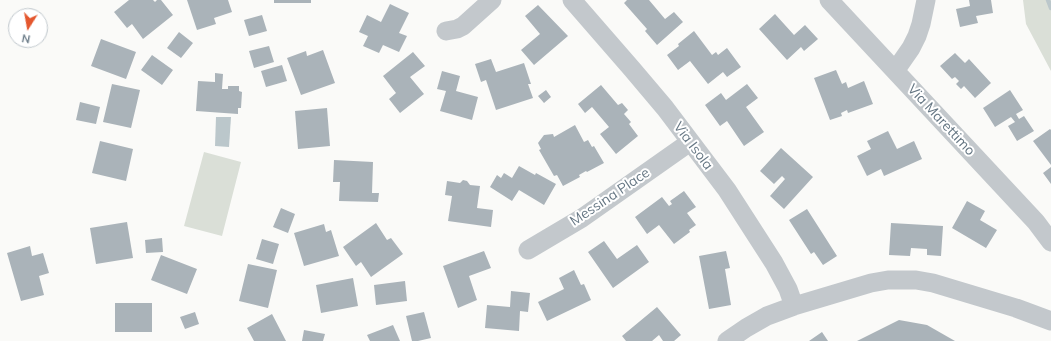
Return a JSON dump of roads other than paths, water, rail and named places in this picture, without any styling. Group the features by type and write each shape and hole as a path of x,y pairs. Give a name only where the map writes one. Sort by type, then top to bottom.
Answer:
{"street":[{"path":"446,31 463,26 492,0"},
{"name":"Via Isola","path":"572,0 665,108 727,190 774,263 788,289 794,306"},
{"name":"Via Marettimo","path":"828,0 1036,222 1051,242"},
{"path":"895,71 911,48 917,36 926,0"},
{"name":"Messina Place","path":"528,250 582,218 690,142"},
{"path":"727,341 746,328 768,316 794,306 871,283 901,279 933,283 1016,308 1051,321"}],"waterway":[{"path":"1048,0 1051,8"}]}
